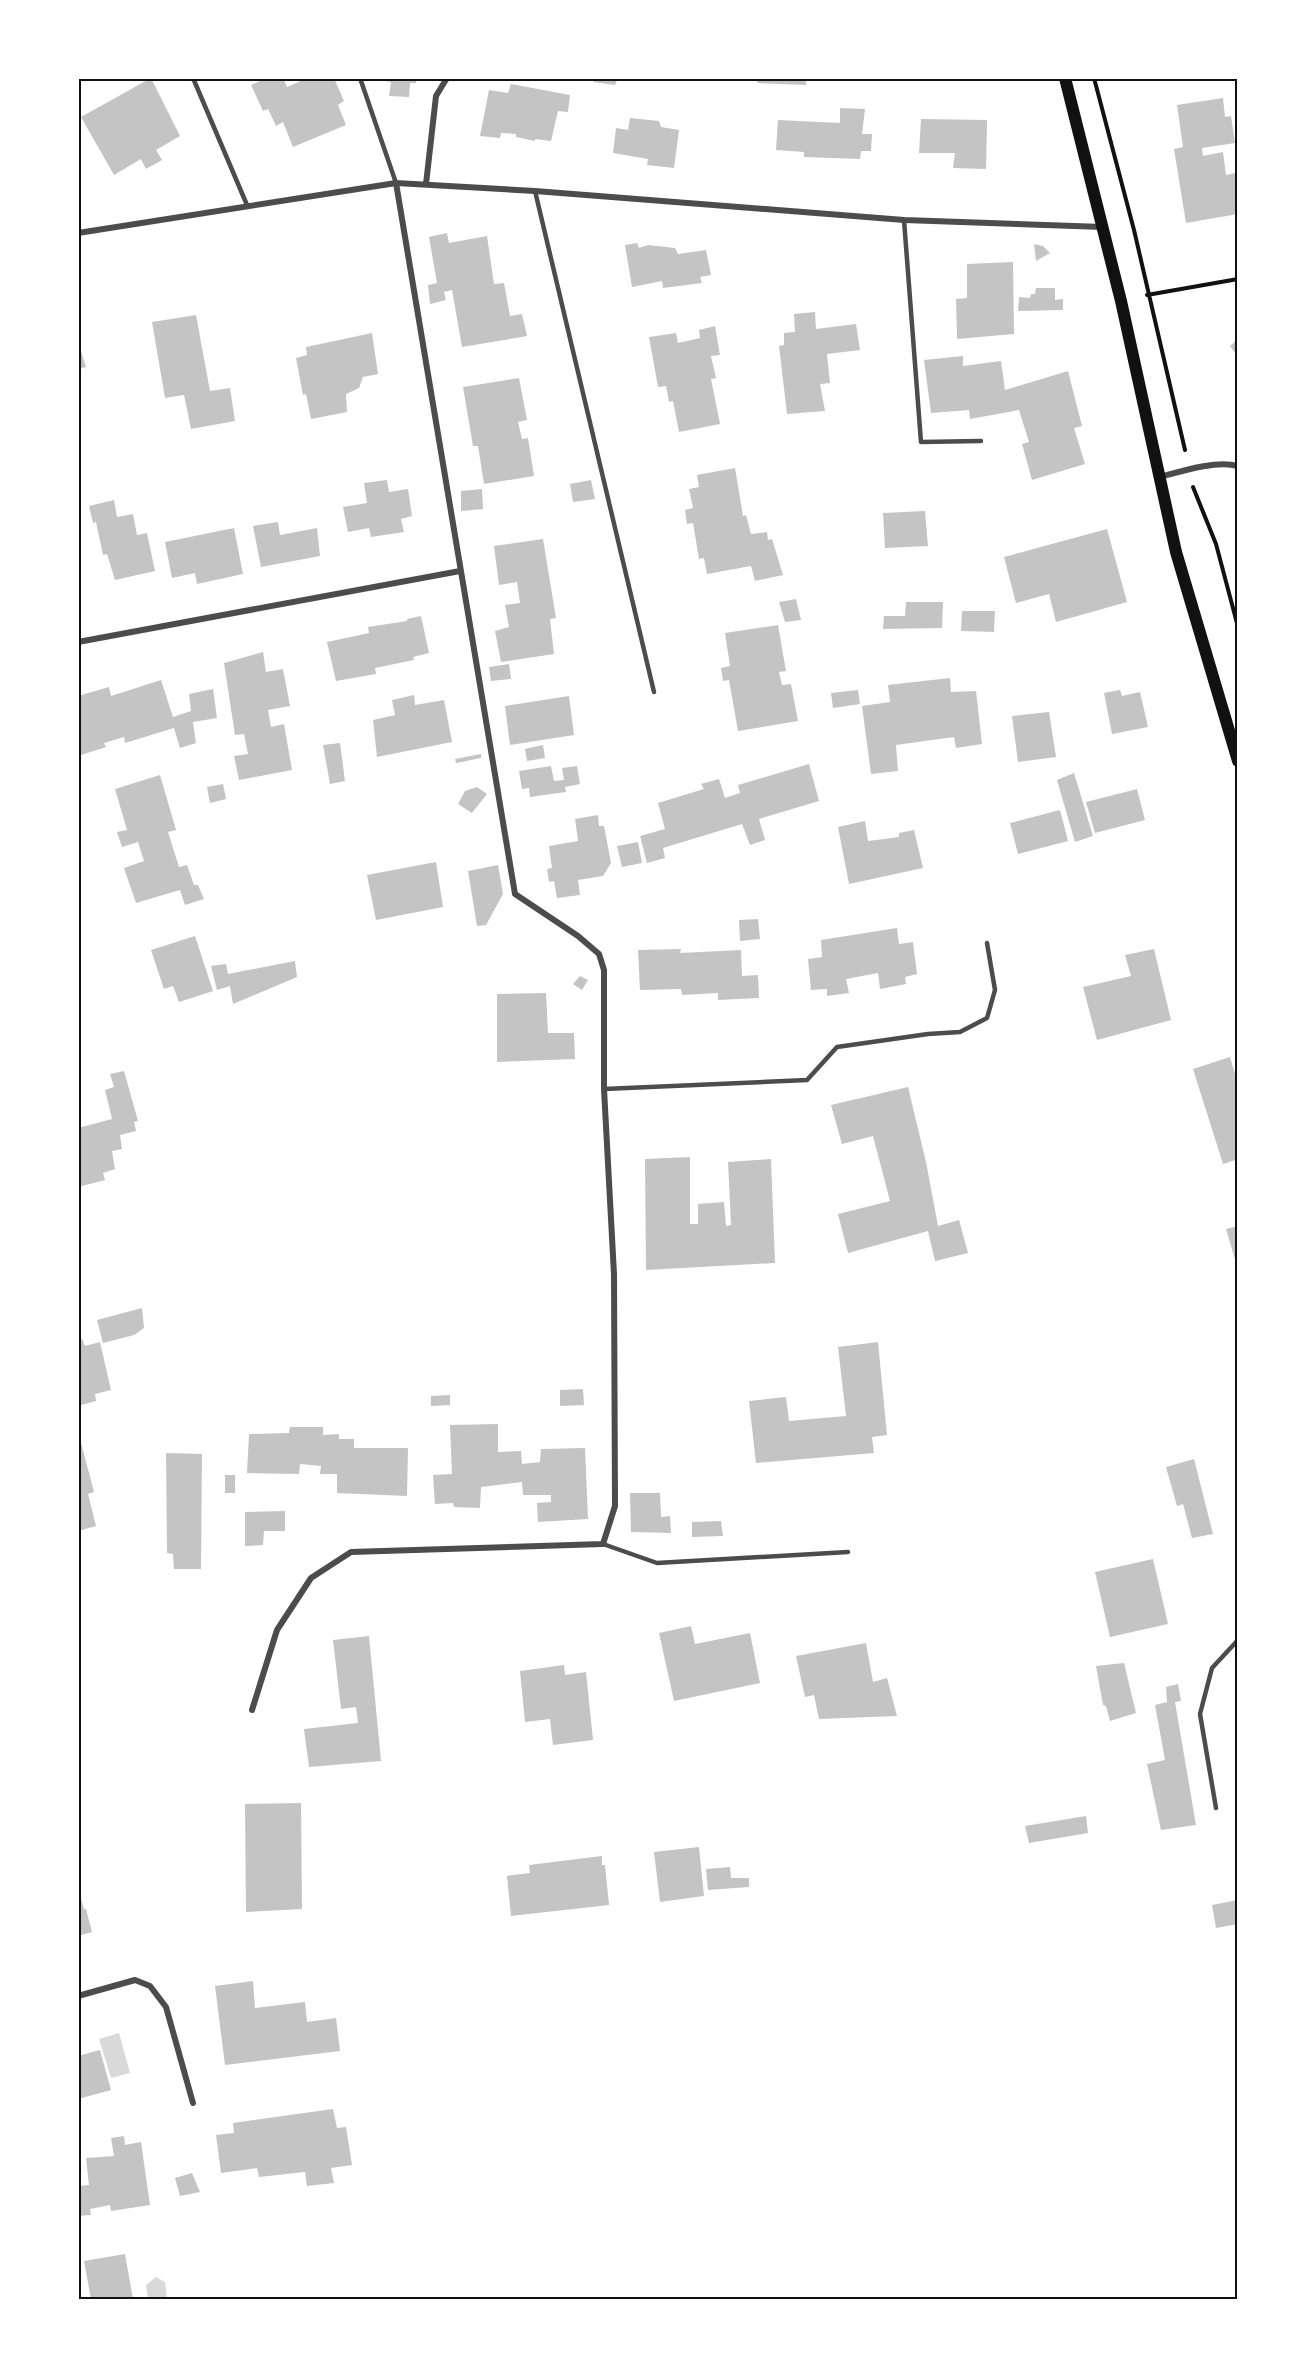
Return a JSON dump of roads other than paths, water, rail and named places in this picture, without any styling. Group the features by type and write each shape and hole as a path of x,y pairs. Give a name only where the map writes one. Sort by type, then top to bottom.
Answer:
{"main road":[{"path":"1065,78 1104,227 1176,552 1238,761"}],"street":[{"path":"426,184 436,96 447,78"},
{"path":"252,1710 277,1630 311,1578 351,1552 603,1544 615,1506 614,1274 604,1089 603,970 599,954 578,936 515,894 396,183"},
{"path":"78,233 396,183 535,191 904,220 1104,227"},
{"path":"1160,477 1189,469 1238,465"},
{"path":"78,642 460,571"},
{"path":"78,1996 135,1980 150,1986 166,2007 193,2103"}],"lane":[{"path":"193,78 247,205"},
{"path":"360,78 396,183"},
{"path":"535,191 654,692"},
{"path":"904,220 921,442 981,441"},
{"path":"604,1089 807,1080 837,1047 928,1034 960,1032 987,1018 996,990 987,944"},
{"path":"603,1544 657,1563 848,1552"},
{"path":"1216,1808 1200,1714 1212,1668 1238,1640"}]}
